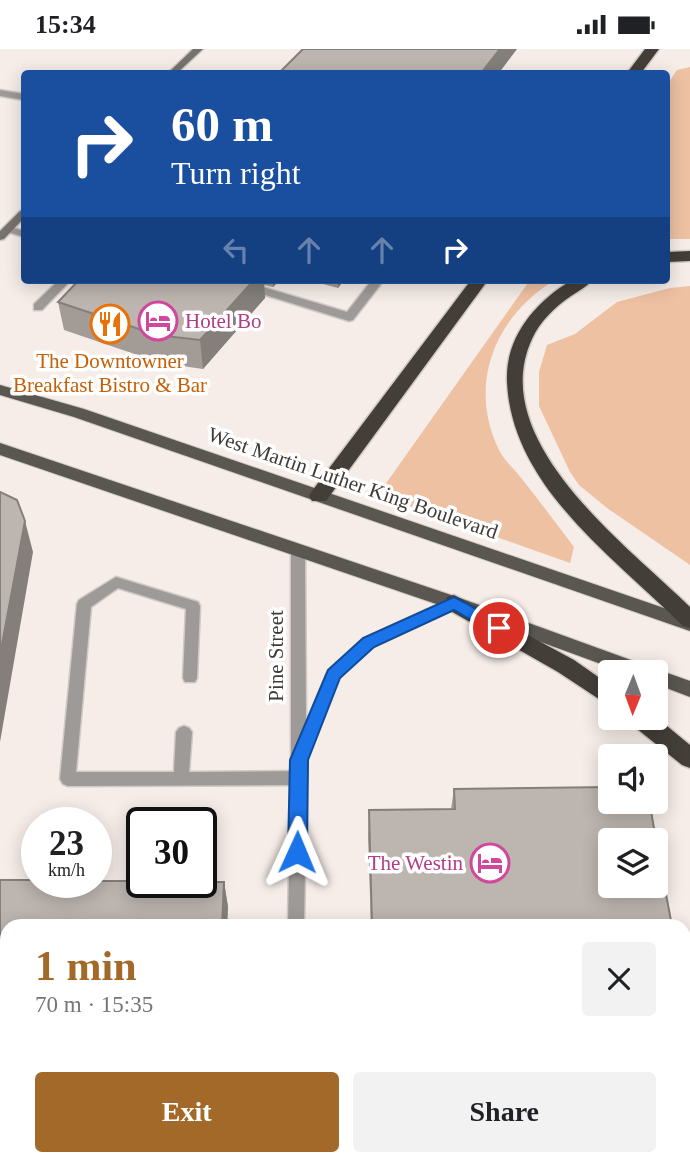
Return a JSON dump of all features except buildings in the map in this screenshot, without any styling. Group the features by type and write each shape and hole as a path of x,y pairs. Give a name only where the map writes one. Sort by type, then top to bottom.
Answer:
{"highway":[{"path":"636,70 652,49"},
{"path":"670,257 690,256"},
{"path":"319,496 477,284"},
{"path":"578,284 546,305 526,331 516,357 513,389 517,413 526,439 545,472 690,622"},
{"path":"454,603 566,666 598,689"},
{"path":"655,730 690,758"}],"main road":[{"path":"175,70 198,49"},
{"path":"4,233 21,216"},
{"name":"West Martin Luther King Boulevard","path":"0,390 79,413 690,622"},
{"path":"0,449 454,603 612,660"},
{"path":"668,680 690,688"}],"street":[{"path":"0,93 21,96"},
{"path":"38,307 61,284"},
{"path":"240,284 349,317 375,284"},
{"name":"Pine Street","path":"296,919 299,778 298,552"},
{"path":"190,678 193,606 116,582 84,604 68,779 299,778"},
{"name":"Pine Street","path":"299,760 333,674 369,642 454,603"},
{"path":"181,778 184,732"}],"shaded area":[{"path":"690,67 690,239 670,239 670,80 677,70"},
{"path":"527,284 549,284 516,312 502,332 492,354 486,401 490,425 499,450 574,547 570,563 384,497 382,489"},
{"path":"690,286 690,565 607,508 579,485 570,472 539,406 539,372 547,345 575,334 617,302 670,288"}],"place":[{"name":"Hotel Bo","path":"158,321"},
{"name":"The Downtowner Breakfast Bistro & Bar","path":"110,324"},
{"name":"The Westin","path":"490,863"}],"route":[{"path":"297,852 299,760 333,674 369,642 454,603 499,628"}]}
